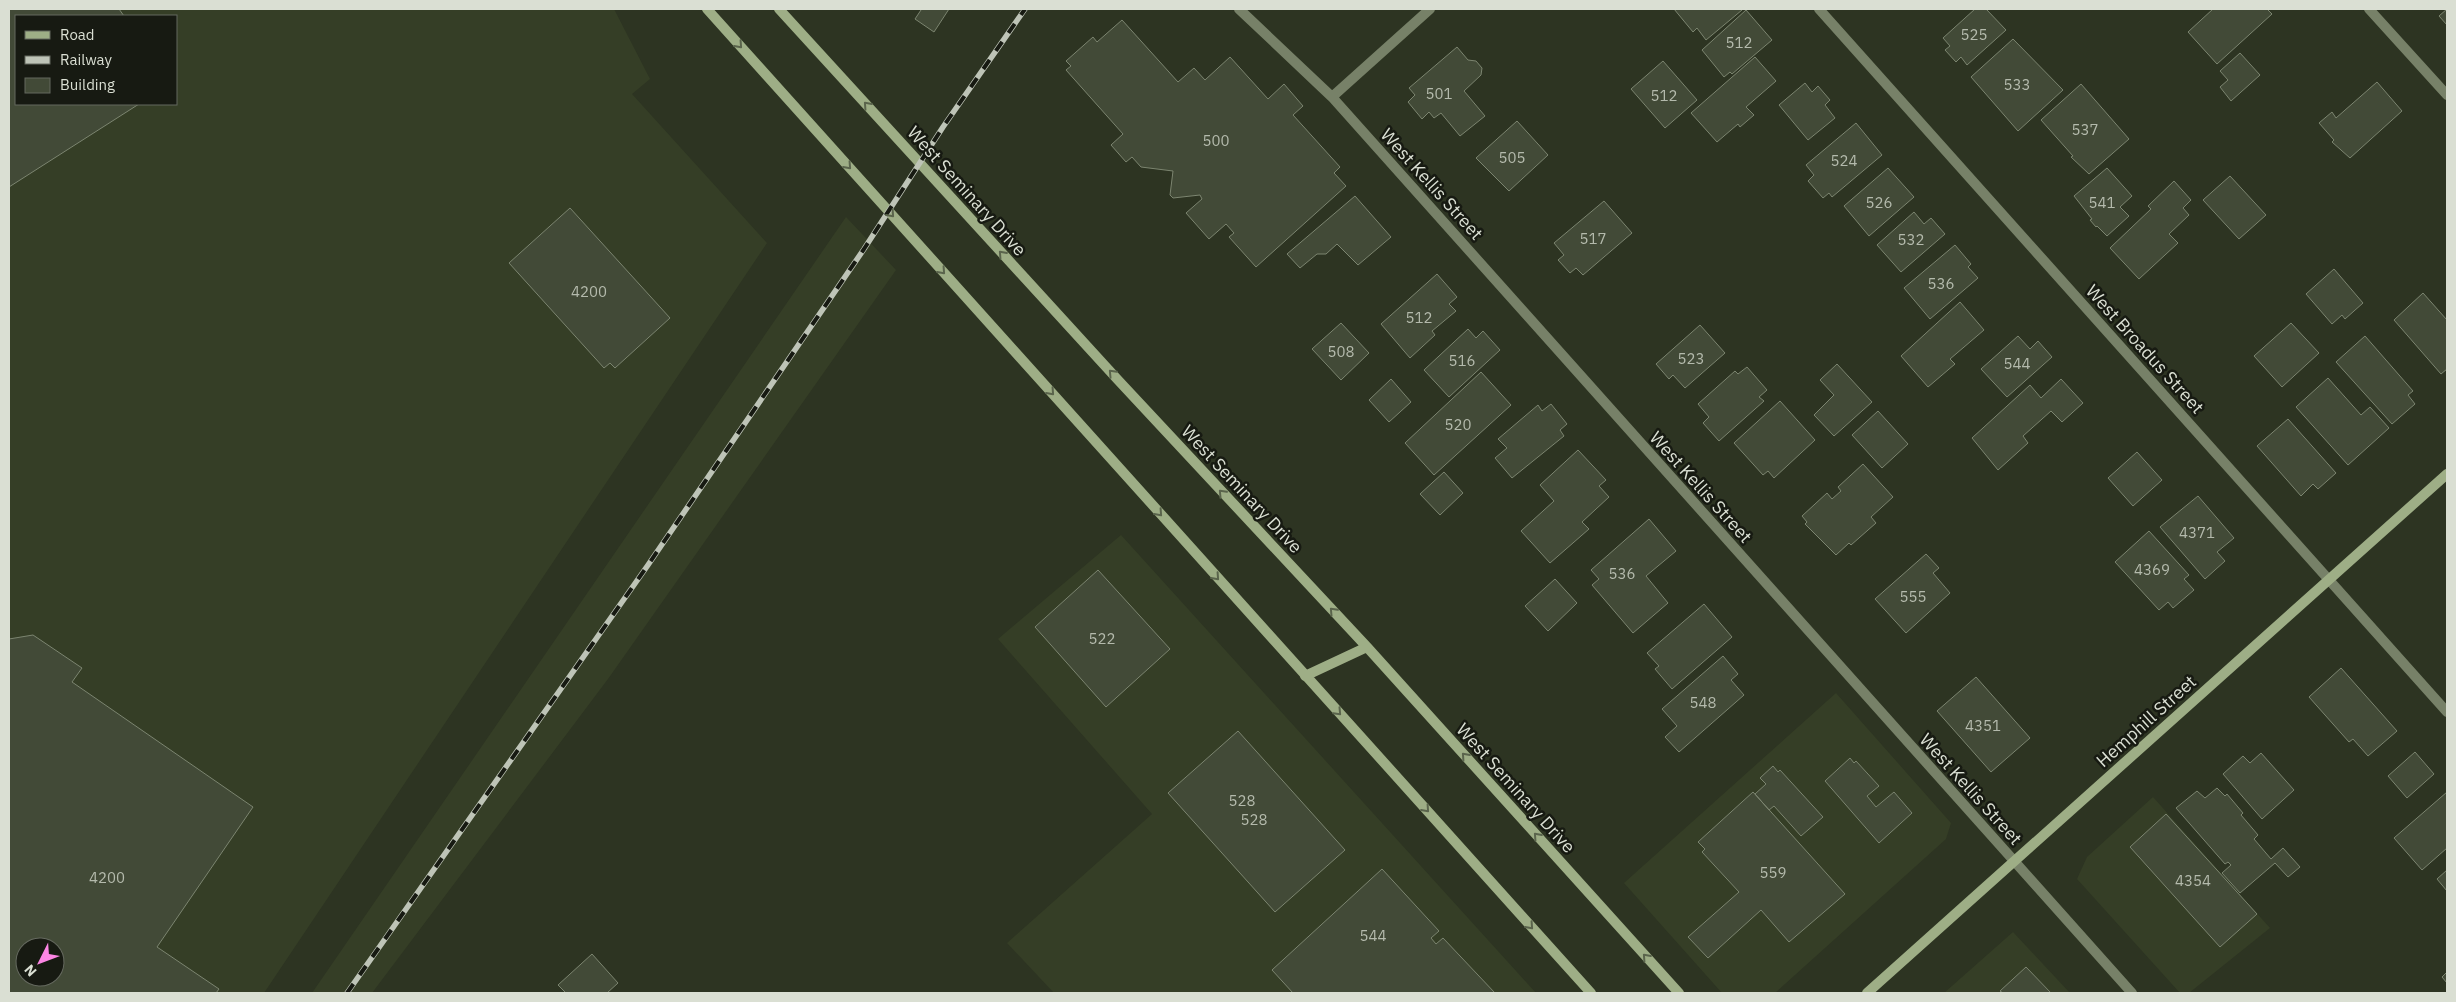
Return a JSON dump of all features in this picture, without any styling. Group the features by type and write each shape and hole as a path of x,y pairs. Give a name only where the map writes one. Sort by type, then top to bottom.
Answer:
{"main road":[{"path":"707,9 1591,993"},
{"name":"West Seminary Drive","path":"779,9 1125,387 1367,647 1679,993"},
{"name":"Hemphill Street","path":"1867,993 2447,474"},
{"path":"1305,676 1367,647"}],"street":[{"name":"West Kellis Street","path":"1239,9 1332,97 2132,993"},
{"path":"1332,97 1430,9"},
{"name":"West Broadus Street","path":"1819,9 2447,712"},
{"path":"2369,9 2447,96"}],"shaded area":[{"path":"9,9 614,9 650,79 632,94 767,243 264,993 9,993"},
{"path":"846,217 896,270 608,679 372,993 312,993"},
{"path":"1121,535 1536,993 1054,993 1007,943 1152,814 998,639"},
{"path":"1836,693 1951,823 1946,839 1775,993 1722,993 1624,883"},
{"path":"2153,797 2270,928 2189,993 2180,993 2077,879 2087,857"},
{"path":"2013,932 2070,993 1944,993"}],"building":[{"path":"9,9 119,9 123,15 15,15 15,105 137,105 9,187"},
{"path":"919,9 949,9 934,32 915,19 921,10"},
{"path":"1674,9 1742,10 1706,40 1697,28 1693,32"},
{"path":"1975,9 1986,9 2006,30 1967,65 1961,57 1956,62 1945,50 1950,46 1943,38"},
{"path":"2213,9 2267,9 2272,14 2217,64 2188,32"},
{"path":"2447,9 2447,25 2439,16"},
{"path":"1746,10 1772,40 1732,74 1730,72 1724,77 1702,50"},
{"path":"1122,20 1178,82 1194,68 1205,80 1230,57 1268,99 1284,84 1303,106 1293,115 1340,167 1334,173 1346,186 1256,267 1229,237 1234,233 1226,224 1209,239 1186,213 1202,199 1200,195 1173,198 1170,195 1173,171 1141,167 1132,157 1126,162 1111,145 1123,134 1066,70 1071,66 1066,61 1093,37 1097,42"},
{"path":"2013,39 2063,90 2018,131 1971,77"},
{"path":"1457,47 1468,60 1476,61 1482,68 1481,75 1464,91 1485,116 1460,136 1441,113 1434,118 1429,112 1422,119 1408,102 1415,95 1409,88"},
{"path":"2240,53 2260,75 2231,101 2220,87 2228,80 2220,71"},
{"path":"1755,57 1776,81 1746,107 1754,115 1740,127 1738,124 1717,142 1691,113"},
{"path":"1663,61 1697,100 1665,128 1631,89"},
{"path":"2377,82 2402,111 2350,158 2332,142 2334,140 2319,123 2332,112 2336,118"},
{"path":"1805,83 1812,92 1818,86 1830,100 1825,105 1835,118 1808,140 1779,105"},
{"path":"2081,84 2129,139 2089,174 2071,157 2073,156 2041,120"},
{"path":"1517,121 1548,155 1509,191 1476,158"},
{"path":"1856,123 1882,155 1832,197 1829,193 1823,198 1808,181 1814,175 1806,165"},
{"path":"1888,168 1914,197 1869,236 1844,206"},
{"path":"2107,168 2132,196 2120,207 2129,216 2107,236 2090,220 2092,219 2074,196"},
{"path":"2230,176 2266,215 2239,239 2203,200"},
{"path":"2174,181 2191,200 2183,208 2189,215 2169,234 2178,243 2139,279 2110,248 2151,209 2148,206"},
{"path":"1355,196 1391,237 1358,265 1337,244 1326,254 1317,254 1300,268 1287,254"},
{"path":"1604,201 1632,233 1583,275 1576,268 1570,273 1558,260 1564,255 1554,243"},
{"path":"570,208 670,318 615,368 610,363 604,368 509,263"},
{"path":"1914,212 1924,224 1931,218 1945,234 1901,272 1877,245"},
{"path":"1955,245 1971,264 1968,267 1978,278 1930,319 1904,288"},
{"path":"2334,269 2363,303 2345,319 2342,315 2332,324 2306,294"},
{"path":"1437,274 1457,297 1449,304 1456,311 1432,331 1435,335 1410,358 1381,324"},
{"path":"2423,293 2447,320 2447,369 2441,374 2394,320"},
{"path":"1960,302 1984,330 1950,359 1955,364 1928,387 1901,356"},
{"path":"1341,323 1369,353 1341,380 1312,349"},
{"path":"2291,323 2319,353 2282,387 2254,356"},
{"path":"1700,325 1725,353 1685,388 1673,375 1669,379 1656,364"},
{"path":"1468,329 1476,338 1483,331 1500,350 1449,397 1424,370"},
{"path":"2018,336 2030,349 2038,341 2052,357 2007,397 1981,369"},
{"path":"2365,336 2413,391 2408,395 2415,404 2392,424 2336,362"},
{"path":"1837,364 1872,402 1834,436 1814,415 1834,395 1820,380"},
{"path":"1747,367 1767,390 1759,397 1764,401 1719,441 1703,423 1709,417 1698,404 1735,371 1738,374"},
{"path":"1481,372 1511,405 1434,475 1405,443"},
{"path":"2328,378 2361,415 2370,407 2389,428 2348,465 2296,407"},
{"path":"1391,379 1411,402 1389,422 1369,400"},
{"path":"2061,379 2083,403 2062,422 2051,411 2023,436 2028,443 1998,470 1972,438 2030,385 2041,398"},
{"path":"1780,401 1815,440 1774,478 1768,471 1763,475 1734,443"},
{"path":"1551,404 1567,424 1560,430 1564,436 1512,478 1495,458 1507,448 1498,439 1538,405 1542,411"},
{"path":"1878,411 1908,444 1882,468 1852,435"},
{"path":"2288,419 2336,473 2318,489 2313,484 2301,496 2257,446"},
{"path":"1578,450 1606,480 1599,486 1609,497 1582,522 1589,529 1550,563 1521,531 1554,501 1540,485"},
{"path":"2137,452 2162,480 2133,506 2108,478"},
{"path":"1863,464 1893,497 1871,517 1876,523 1851,545 1849,543 1836,555 1805,524 1807,522 1802,516 1827,493 1832,499 1841,491 1838,487"},
{"path":"1444,472 1463,493 1440,515 1420,494"},
{"path":"2198,496 2234,538 2217,552 2225,561 2205,579 2160,527"},
{"path":"1649,519 1676,551 1646,576 1668,603 1633,633 1592,585 1599,579 1591,570"},
{"path":"2149,531 2189,575 2184,579 2194,590 2173,608 2168,602 2159,610 2115,562"},
{"path":"1926,554 1939,568 1933,573 1950,593 1906,633 1875,599"},
{"path":"1098,570 1170,649 1106,707 1035,627"},
{"path":"1555,579 1577,603 1548,631 1525,606"},
{"path":"1704,604 1732,637 1672,689 1655,669 1659,666 1647,653"},
{"path":"33,635 82,668 72,682 253,807 157,947 219,989 216,993 9,993 9,639"},
{"path":"1723,656 1738,674 1731,680 1744,695 1679,752 1665,737 1677,726 1662,709"},
{"path":"2341,668 2397,731 2368,756 2353,739 2349,742 2309,697"},
{"path":"1976,677 2030,738 1991,772 1937,711"},
{"path":"1238,731 1345,850 1275,912 1168,793"},
{"path":"2415,752 2434,774 2407,798 2388,776"},
{"path":"2261,753 2294,790 2262,819 2223,774 2243,756 2250,763"},
{"path":"1850,758 1854,763 1856,761 1879,786 1867,796 1876,807 1894,792 1912,813 1879,843 1825,781"},
{"path":"1773,766 1778,772 1780,770 1823,817 1801,836 1774,806 1769,810 1755,794 1766,784 1760,778"},
{"path":"2217,788 2225,796 2227,794 2243,813 2241,815 2258,835 2254,839 2271,859 2283,848 2300,867 2288,877 2275,863 2240,893 2222,873 2231,865 2228,862 2225,864 2176,808 2197,791 2205,798"},
{"path":"1753,792 1845,894 1789,942 1761,910 1708,958 1688,937 1739,892 1702,852 1705,849 1698,842"},
{"path":"2447,792 2447,848 2422,870 2394,838"},
{"path":"2166,814 2257,914 2220,947 2130,847"},
{"path":"1382,869 1439,931 1431,938 1436,944 1443,938 1495,993 1293,993 1272,970"},
{"path":"2447,870 2447,891 2437,879"},
{"path":"592,954 618,983 607,993 566,993 558,985"},
{"path":"2026,967 2051,993 2003,993 2000,991"},
{"path":"2447,972 2447,983 2442,977"}],"railway":[{"path":"347,993 648,565 864,249 943,127 1025,9"}]}
